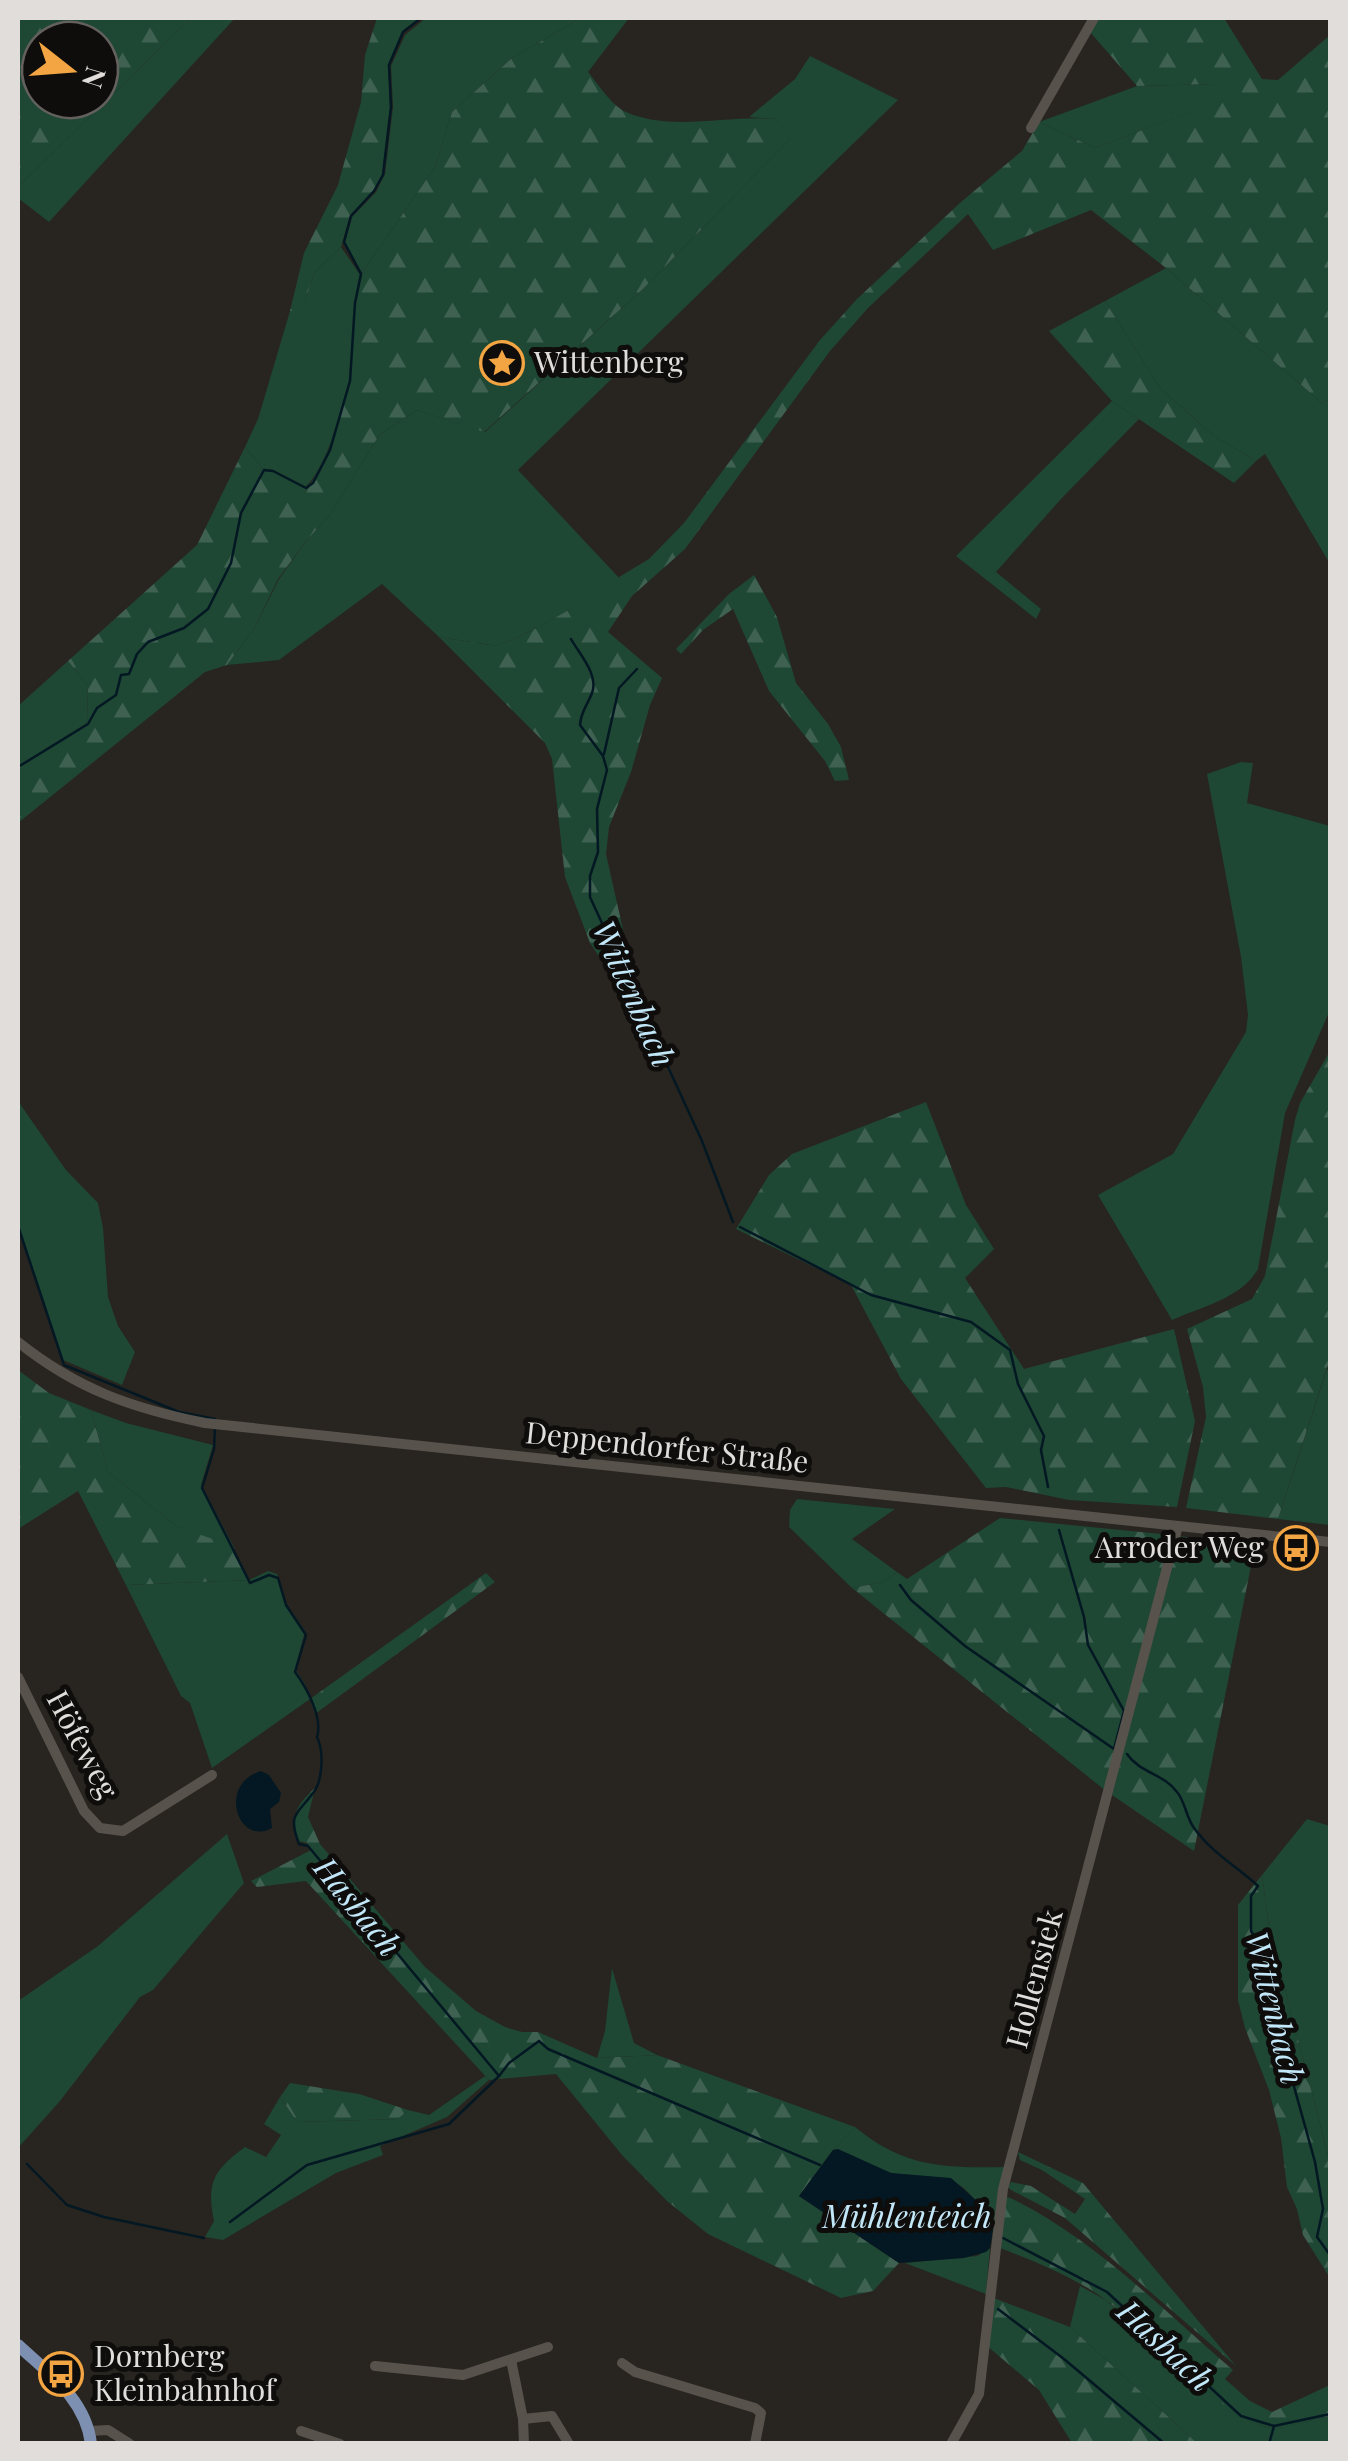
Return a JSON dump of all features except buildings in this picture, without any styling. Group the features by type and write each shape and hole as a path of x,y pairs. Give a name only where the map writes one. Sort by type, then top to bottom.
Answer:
{"main road":[{"path":"18,2344 70,2395 84,2415 90,2438"}],"street":[{"path":"1031,128 1094,18"},
{"name":"Deppendorfer Straße","path":"18,1342 71,1380 100,1394 160,1414 205,1423 1330,1542"},
{"name":"Hollensiek","path":"951,2444 979,2394 1004,2189 1178,1526"},
{"name":"Höfeweg","path":"18,1677 84,1811 100,1828 123,1831 212,1775"},
{"path":"376,2366 463,2375 548,2347"},
{"path":"511,2360 524,2419 524,2444"},
{"path":"622,2363 635,2372 755,2408 762,2420 755,2444"},
{"path":"524,2419 552,2416 568,2444"},
{"path":"90,2438 108,2430 130,2444"},
{"path":"301,2431 340,2444"}],"green space":[{"path":"18,18 191,18 120,87 120,20 20,20 20,120 87,120 18,187"},
{"path":"191,18 235,18 49,222 18,198 18,187 87,120 120,120 120,87"},
{"path":"377,18 420,18 403,31 388,65 390,107 382,174 374,190 350,215 341,247 315,272 301,311 290,311 304,253 338,185 361,102 365,55"},
{"path":"426,18 581,18 512,58 452,112 435,167 362,273 345,242 352,217 376,192 385,174 393,107 391,66 405,35"},
{"path":"581,18 629,18 588,72 610,100 626,112 680,122 775,119 792,137 644,288 484,432 417,410 380,434 329,516 278,579 254,629 227,665 205,672 18,823 18,767 87,723 88,686 68,661 197,545 245,447 263,469 273,470 305,487 312,482 329,449 350,381 355,302 362,273 435,167 452,112 512,58"},
{"path":"1098,18 1224,18 1262,79 1278,80 1330,35 1330,399 1322,403 1166,268 1091,210 993,250 968,214 868,308 830,351 685,549 632,596 608,632 662,678 609,827 606,854 631,965 629,972 615,980 590,943 565,877 552,759 545,743 439,637 497,646 621,581 619,577 649,559 684,523 820,340 857,299 1022,151 1039,122 1095,148 1227,98 1214,84 1137,86 1090,32"},
{"path":"810,56 898,100 518,470 622,581 497,646 439,637 382,584 279,660 227,665 254,629 279,579 329,516 380,434 417,410 485,432 644,288 791,138 775,119 749,117 795,79"},
{"path":"1214,84 1228,98 1095,148 1039,122 1137,86"},
{"path":"341,247 361,276 350,379 327,453 305,487 273,470 263,469 245,447 258,419 290,311 301,310 315,272"},
{"path":"1166,268 1322,403 1330,399 1330,564 1265,454 1256,461 1214,436 1160,388 1105,301"},
{"path":"1105,301 1160,388 1214,436 1256,461 1234,483 1112,401 1049,331"},
{"path":"1112,401 1139,419 996,572 1041,609 1036,619 956,556"},
{"path":"754,575 777,617 796,683 841,747 849,780 835,781 825,761 769,691 733,609 703,630 681,654 676,649 729,594"},
{"path":"68,661 88,686 87,723 18,767 18,706"},
{"path":"1241,762 1253,763 1247,803 1330,826 1330,1010 1285,1113 1258,1269 1231,1294 1172,1320 1098,1195 1173,1154 1246,1032 1248,1015 1241,957 1207,774"},
{"path":"1330,1051 1330,1359 1278,1519 1186,1508 1206,1417 1203,1387 1187,1329 1252,1299 1265,1276 1295,1120 1300,1103"},
{"path":"18,1101 66,1170 98,1203 108,1297 118,1326 135,1352 122,1385 63,1360 18,1223"},
{"path":"926,1102 966,1205 994,1249 965,1278 1024,1369 1174,1329 1195,1421 1177,1507 1069,1500 1006,1487 986,1488 901,1379 851,1285 736,1229 769,1175 792,1154"},
{"path":"1327,1369 1330,1525 1278,1519"},
{"path":"18,1370 49,1393 91,1410 108,1472 176,1526 232,1546 249,1580 126,1585 78,1491 18,1529"},
{"path":"91,1410 213,1445 201,1485 235,1549 176,1526 108,1472"},
{"path":"797,1499 895,1509 852,1539 897,1572 883,1582 852,1588 789,1527 790,1510"},
{"path":"1000,1518 1171,1535 1106,1791 852,1588 883,1582 897,1572 907,1579"},
{"path":"1179,1536 1255,1546 1194,1851 1112,1795"},
{"path":"268,1571 277,1574 285,1602 305,1631 295,1669 310,1699 212,1768 190,1703 181,1696 126,1585 249,1580"},
{"path":"486,1573 495,1582 315,1714 310,1699"},
{"path":"315,1788 308,1817 320,1844 425,1967 476,2011 505,2027 538,2032 597,2058 657,2055 855,2127 799,2196 899,2263 873,2291 841,2298 708,2234 667,2201 622,2155 556,2074 489,2080 306,1881 257,1887 251,1881 311,1850 307,1843 298,1841 295,1818 299,1805"},
{"path":"1307,1819 1330,1826 1330,2163 1269,1927 1262,1875"},
{"path":"227,1834 244,1883 153,1990 140,1997 60,2101 18,2148 18,2001 98,1946"},
{"path":"1262,1875 1269,1927 1330,2163 1330,2278 1303,2235 1287,2187 1281,2138 1269,2090 1238,2000 1238,1905"},
{"path":"612,1968 634,2043 657,2055 597,2058 605,2031"},
{"path":"485,2076 489,2080 447,2117 380,2146 383,2155 336,2173 223,2240 205,2237 214,2221 211,2196 219,2170 245,2147 266,2157 281,2135 264,2124 280,2097 297,2122 398,2119 408,2110 429,2115"},
{"path":"290,2083 359,2094 408,2110 398,2119 297,2122 280,2097"},
{"path":"855,2127 891,2151 926,2163 1006,2167 993,2230 971,2195 952,2182 892,2173 833,2150"},
{"path":"1018,2152 1083,2183 1236,2366 1065,2218 1011,2190 1011,2182 1031,2186 1075,2214 1085,2199 1020,2160"},
{"path":"1008,2197 1068,2232 1125,2276 1233,2370 1225,2379 1250,2401 1272,2412 1330,2385 1330,2416 1271,2428 1230,2409 1095,2293 1054,2270 997,2247 1003,2201"},
{"path":"990,2248 986,2294 905,2263 977,2256"},
{"path":"1080,2286 1106,2300 1185,2373 1231,2409 1270,2428 1330,2416 1330,2443 1197,2443 1070,2327"},
{"path":"991,2297 1070,2327 1197,2443 1072,2443 1039,2390 986,2345"}],"water":[{"path":"261,1771 269,1775 281,1793 279,1802 270,1809 272,1828 260,1832 242,1822 236,1800 247,1778"},
{"name":"Mühlenteich","path":"833,2150 891,2173 951,2178 978,2202 993,2230 990,2248 964,2258 899,2263 799,2196"}],"waterway":[{"path":"18,767 88,724 97,708 116,695 121,675 129,674 137,654 148,642 184,628 208,609 231,563 241,513 264,470 306,488 313,483 330,450 350,381 355,303 361,274 344,242 351,216 383,175 391,107 389,65 403,32 421,18"},
{"name":"Wittenbach","path":"571,639 593,679 580,725 603,756 607,770 597,809 598,852 590,876 590,897 702,1141 733,1222"},
{"name":"Wittenbach","path":"604,754 619,688 637,669"},
{"name":"Hasbach","path":"18,1226 64,1365 179,1412 215,1419"},
{"name":"Wittenbach","path":"740,1227 871,1295 971,1322 1010,1350 1018,1384 1044,1436 1041,1450 1048,1487"},
{"name":"Hasbach","path":"215,1427 214,1449 202,1488 250,1583 269,1575 278,1578 286,1605 306,1635 295,1672 316,1712 321,1766 316,1788 294,1820 299,1844 308,1846 499,2076 509,2063 539,2041 548,2049 820,2165"},
{"name":"Wittenbach","path":"900,1585 911,1600 965,1646 1114,1749 1124,1711 1088,1645 1059,1530"},
{"name":"Wittenbach","path":"1127,1754 1172,1786 1201,1837 1258,1886 1251,1896 1251,1931 1260,1946 1273,2011 1315,2162 1323,2209 1317,2237 1330,2255"},
{"path":"230,2222 307,2165 449,2124 499,2076"},
{"path":"27,2164 67,2205 104,2217 204,2238"},
{"name":"Hasbach","path":"1003,2238 1107,2292 1241,2416 1274,2426 1330,2414"},
{"path":"998,2309 1165,2444"},
{"path":"1269,2444 1274,2426"}],"place":[{"name":"Wittenberg","path":"502,363"},
{"name":"Arroder Weg","path":"1296,1548"},
{"name":"Dornberg Kleinbahnhof","path":"61,2374"}]}
